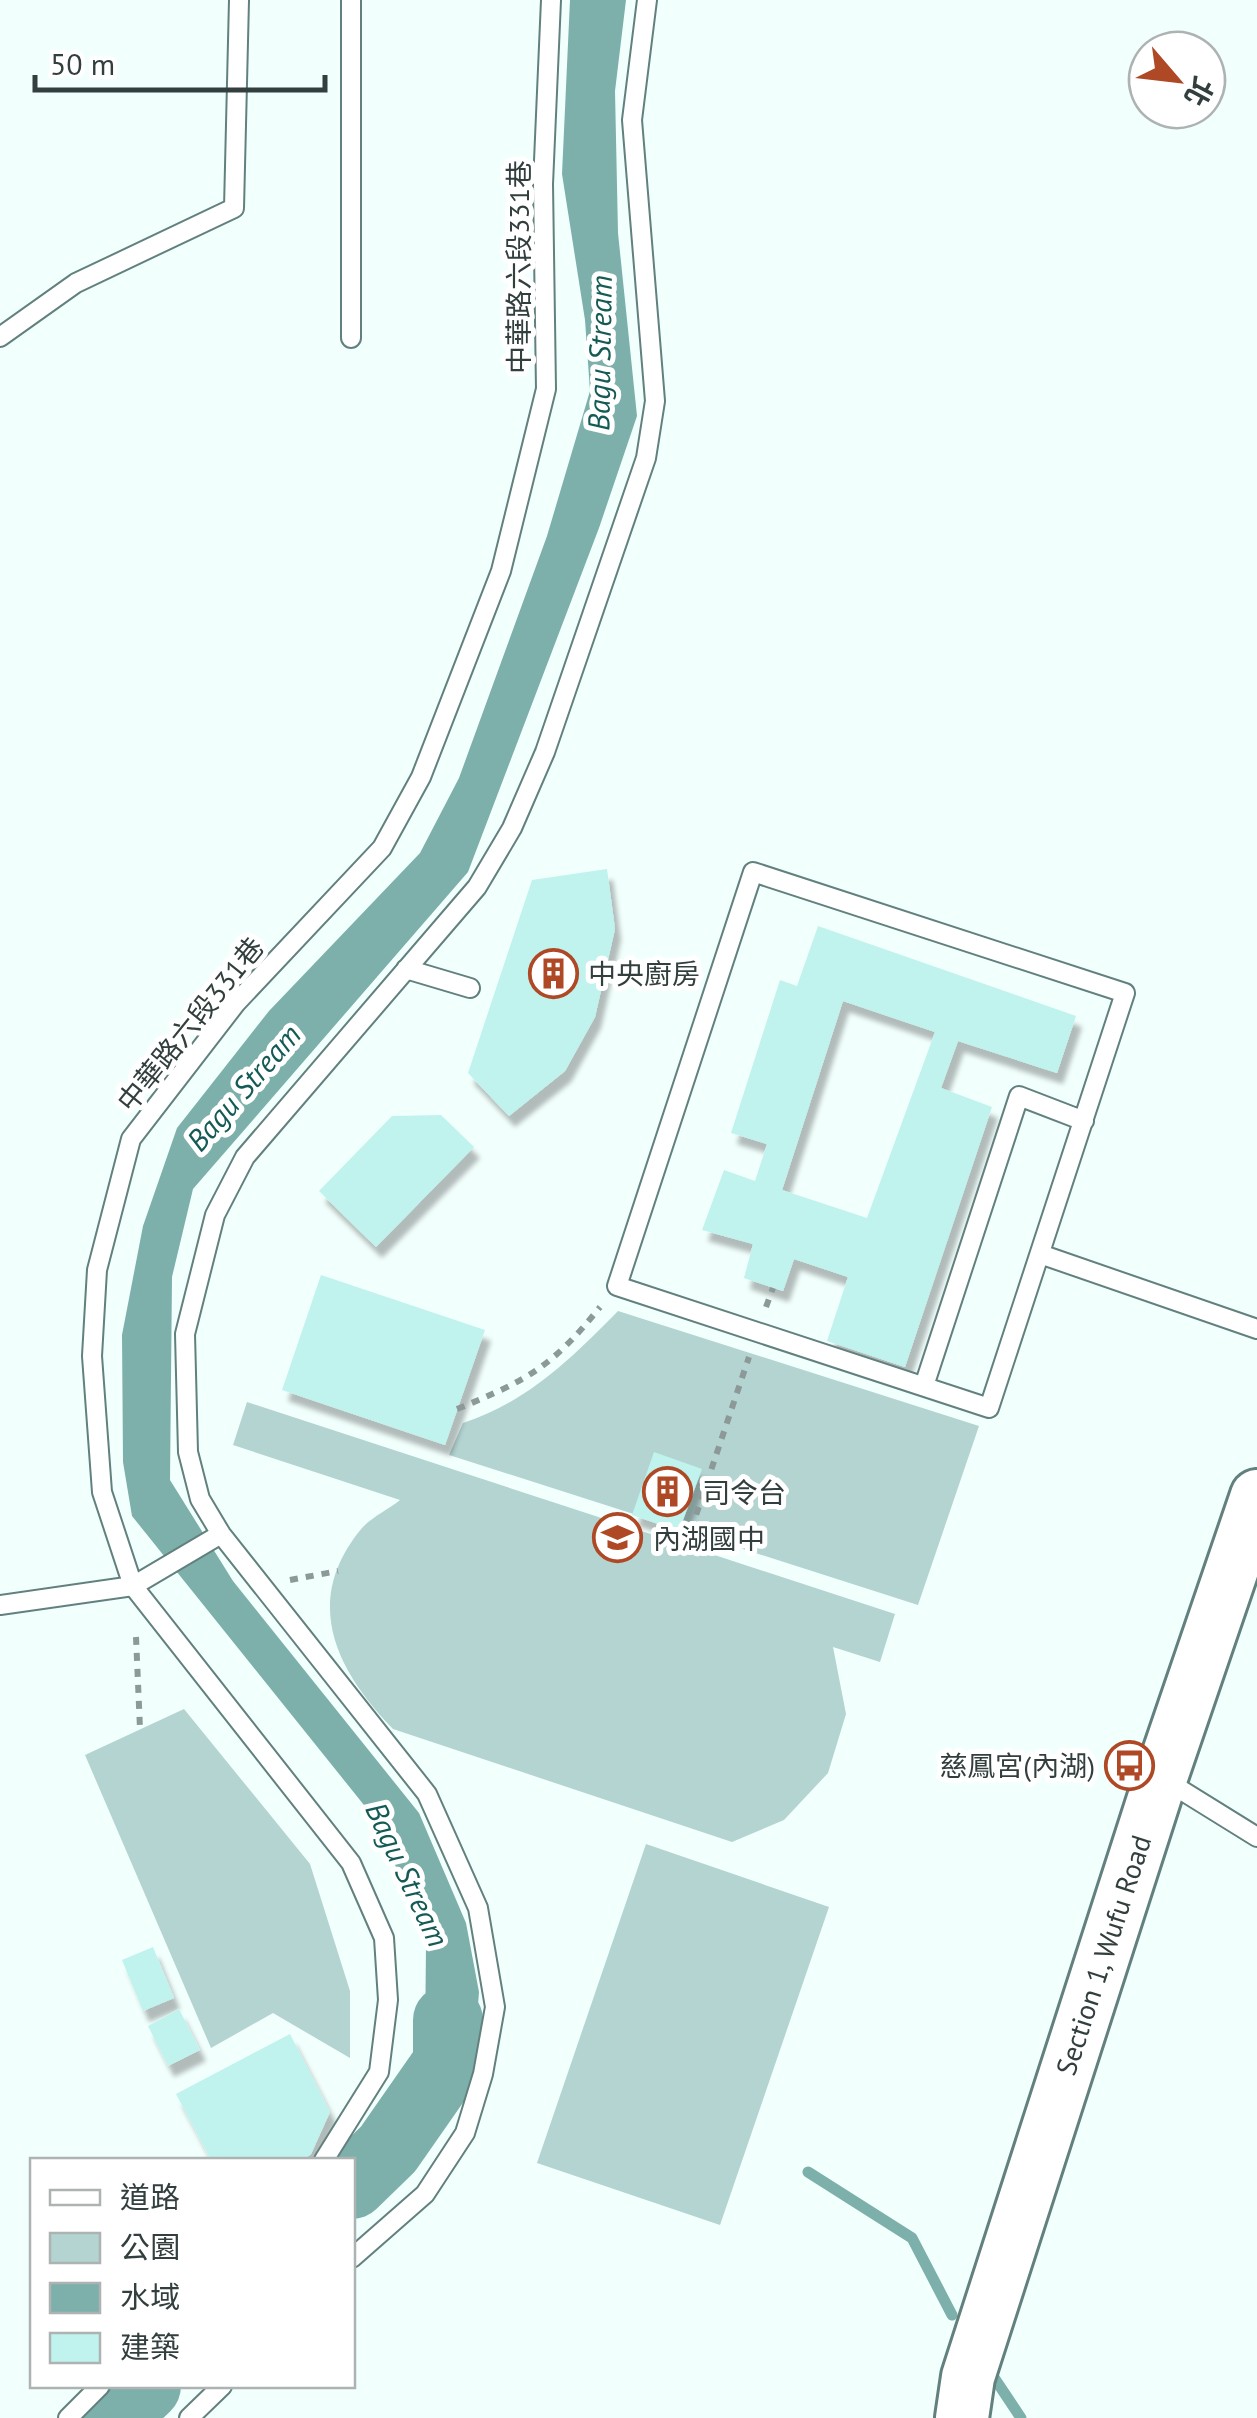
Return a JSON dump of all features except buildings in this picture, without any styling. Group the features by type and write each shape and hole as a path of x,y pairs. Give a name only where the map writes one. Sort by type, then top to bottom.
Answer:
{"main road":[{"name":"Section 1, Wufu Road","path":"962,2418 968,2377 1161,1777 1257,1496"}],"lane":[{"path":"0,338 76,283 234,208 240,0"},
{"path":"350,0 350,338"},
{"name":"中華路六段331巷","path":"326,2158 379,2072 388,2000 384,1938 350,1863 133,1586 102,1492 92,1356 97,1270 131,1139 236,1004 382,848 421,777 501,571 546,389 543,184 550,0"},
{"path":"355,2255 425,2194 465,2133 484,2074 495,2007 478,1908 427,1794 221,1534 200,1499 188,1452 185,1334 215,1215 246,1157 477,888 512,828 545,752 646,458 656,401 632,120 646,0"},
{"path":"753,872 1125,994 1040,1254 990,1408 616,1286 753,872"},
{"path":"406,970 470,988"},
{"path":"924,1386 1020,1096 1084,1121"},
{"path":"1040,1254 1257,1329"},
{"path":"0,1605 133,1586 221,1534"},
{"path":"1161,1777 1257,1837"},
{"path":"68,2418 98,2388"},
{"path":"189,2418 220,2388"}],"path":[{"path":"457,1409 517,1384 564,1352 616,1286"},
{"path":"686,1546 773,1288"},
{"path":"262,1584 338,1571"},
{"path":"133,1586 140,1729"}],"green space":[{"path":"618,1311 979,1426 918,1605 449,1455 463,1423 528,1391"},
{"path":"247,1402 895,1614 880,1662 833,1647 846,1714 828,1773 784,1820 732,1842 393,1729 342,1659 333,1634 330,1608 333,1582 343,1555 366,1524 400,1500 233,1445"},
{"path":"184,1709 310,1864 350,1991 350,2058 273,2013 211,2048 85,1755"},
{"path":"646,1844 829,1907 720,2225 537,2163"}],"water":[{"path":"570,0 626,0 615,91 618,233 637,416 599,528 468,872 193,1189 172,1277 170,1480 233,1581 419,1813 466,1923 479,1992 475,2045 462,2072 417,2107 425,2042 426,1947 380,1825 132,1516 123,1462 122,1335 143,1226 177,1128 269,1011 420,853 459,778 547,536 590,391 585,320 562,174"}],"waterway":[{"name":"Bagu Stream","path":"355,2181 388,2149 448,2063 448,2020"},
{"path":"808,2172 912,2238 952,2315"},
{"path":"993,2376 1021,2418"},
{"name":"Bagu Stream","path":"113,2418 144,2388"}],"place":[{"name":"中央廚房","path":"553,973"},
{"name":"司令台","path":"667,1492"},
{"name":"內湖國中","path":"618,1538"},
{"name":"慈鳳宮(內湖)","path":"1130,1765"}]}
